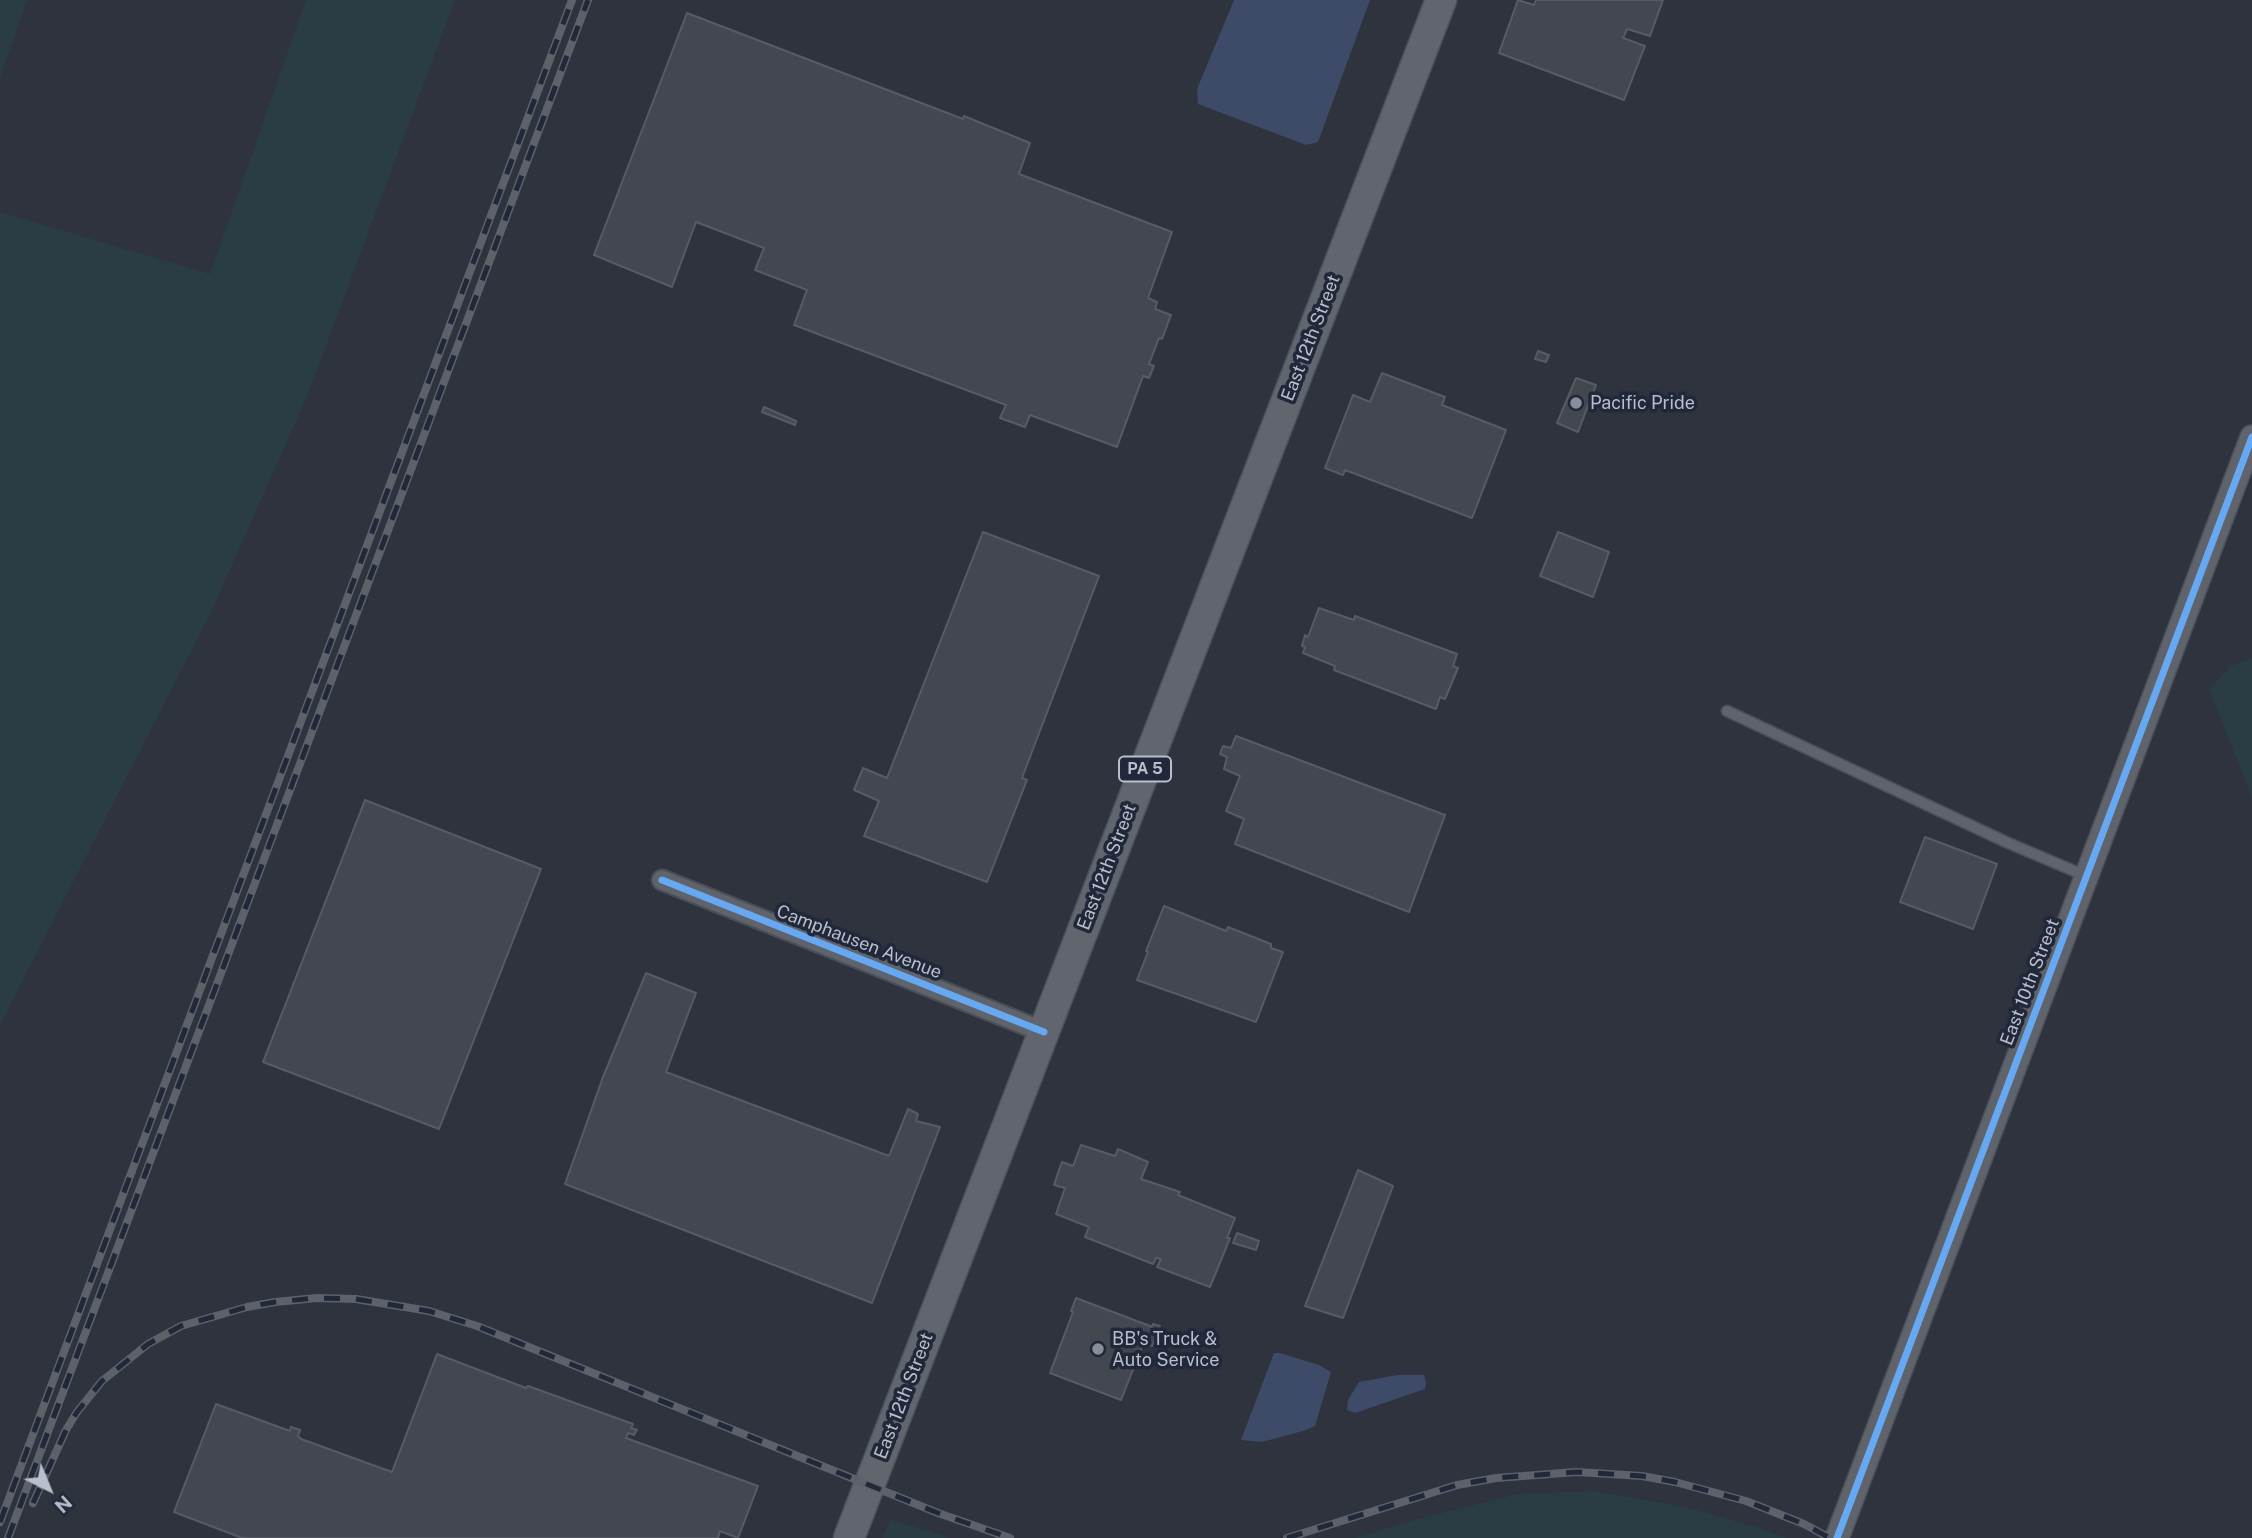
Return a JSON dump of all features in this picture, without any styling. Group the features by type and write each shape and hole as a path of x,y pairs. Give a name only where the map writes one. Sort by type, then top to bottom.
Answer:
{"main road":[{"name":"East 12th Street","path":"849,1538 1441,0"}],"street":[{"name":"East 10th Street","path":"1837,1538 2086,876 2250,450"},
{"name":"Camphausen Avenue","path":"662,880 1044,1032"}],"lane":[{"path":"1727,711 2006,842 2086,876"}],"shaded area":[{"path":"0,0 27,0 0,78"},
{"path":"306,0 455,0 306,399 211,612 0,1025 0,212 210,274"},
{"path":"2252,658 2252,798 2209,689 2231,666"},
{"path":"1594,1491 1689,1508 1787,1538 1355,1538 1517,1494"},
{"path":"890,1519 950,1538 882,1538"}],"water":[{"path":"1234,0 1370,0 1318,142 1306,145 1198,104 1197,89"},
{"path":"1274,1353 1319,1365 1331,1372 1315,1426 1262,1442 1241,1440"},
{"path":"1397,1375 1424,1375 1425,1389 1355,1413 1347,1410 1348,1400 1359,1382"}],"building":[{"path":"1518,0 1534,5 1536,0 1663,0 1650,36 1627,29 1623,38 1645,46 1624,100 1499,53"},
{"path":"687,13 1030,143 1019,174 1172,232 1148,298 1157,302 1155,309 1171,315 1149,364 1154,366 1149,378 1143,376 1117,447 1030,415 1025,427 1000,418 1006,405 794,325 807,290 755,270 764,248 696,222 672,287 594,255"},
{"path":"1538,351 1549,355 1546,362 1535,359"},
{"path":"1382,373 1445,397 1442,405 1506,430 1472,518 1345,470 1343,475 1325,468 1353,395 1370,402"},
{"path":"1576,378 1596,385 1578,432 1557,423"},
{"path":"764,407 796,421 795,425 762,412"},
{"path":"983,532 1099,576 1022,778 1027,780 987,882 864,836 879,801 854,790 863,768 887,778"},
{"path":"1558,532 1609,552 1593,597 1540,576"},
{"path":"1319,608 1354,620 1355,616 1457,654 1453,666 1458,668 1445,699 1440,697 1436,709 1334,670 1335,666 1303,653 1305,635 1308,637"},
{"path":"1236,736 1445,815 1409,912 1235,844 1244,819 1226,811 1240,776 1224,769 1227,757 1220,754 1223,746 1231,748"},
{"path":"365,800 541,869 439,1129 263,1062"},
{"path":"1925,837 1997,864 1973,929 1900,902"},
{"path":"1164,906 1226,931 1228,927 1271,944 1271,948 1283,952 1256,1022 1137,980"},
{"path":"646,973 696,993 666,1072 889,1156 908,1109 918,1114 916,1121 940,1127 872,1303 565,1184 603,1077"},
{"path":"1081,1145 1115,1156 1118,1149 1148,1162 1141,1179 1180,1192 1178,1195 1235,1218 1227,1238 1230,1238 1210,1287 1157,1267 1161,1259 1156,1258 1153,1264 1085,1237 1089,1227 1056,1214 1065,1188 1054,1185 1058,1173 1062,1162 1073,1166"},
{"path":"1358,1170 1393,1186 1343,1318 1305,1306"},
{"path":"1237,1233 1259,1241 1256,1250 1233,1243"},
{"path":"1076,1298 1152,1327 1153,1324 1160,1326 1152,1346 1144,1342 1121,1400 1050,1373"},
{"path":"437,1354 633,1424 631,1428 637,1430 634,1435 628,1433 626,1438 758,1486 738,1538 720,1531 718,1538 242,1538 174,1512 216,1404 290,1431 291,1427 300,1430 298,1436 301,1439 392,1472"}],"railway":[{"path":"0,1522 572,0"},
{"path":"8,1538 588,0"},
{"path":"33,1503 77,1412 102,1381 148,1344 181,1326 247,1307 317,1298 356,1299 429,1311 477,1326 938,1513 1010,1538"},
{"path":"1287,1538 1457,1485 1496,1478 1577,1472 1642,1476 1675,1482 1746,1501 1804,1524 1830,1538"}],"cycle path":[{"path":"1837,1538 2252,437"},
{"path":"662,880 1044,1032"}],"place":[{"name":"Pacific Pride","path":"1576,403"},
{"name":"BB's Truck & Auto Service","path":"1098,1349"}]}
